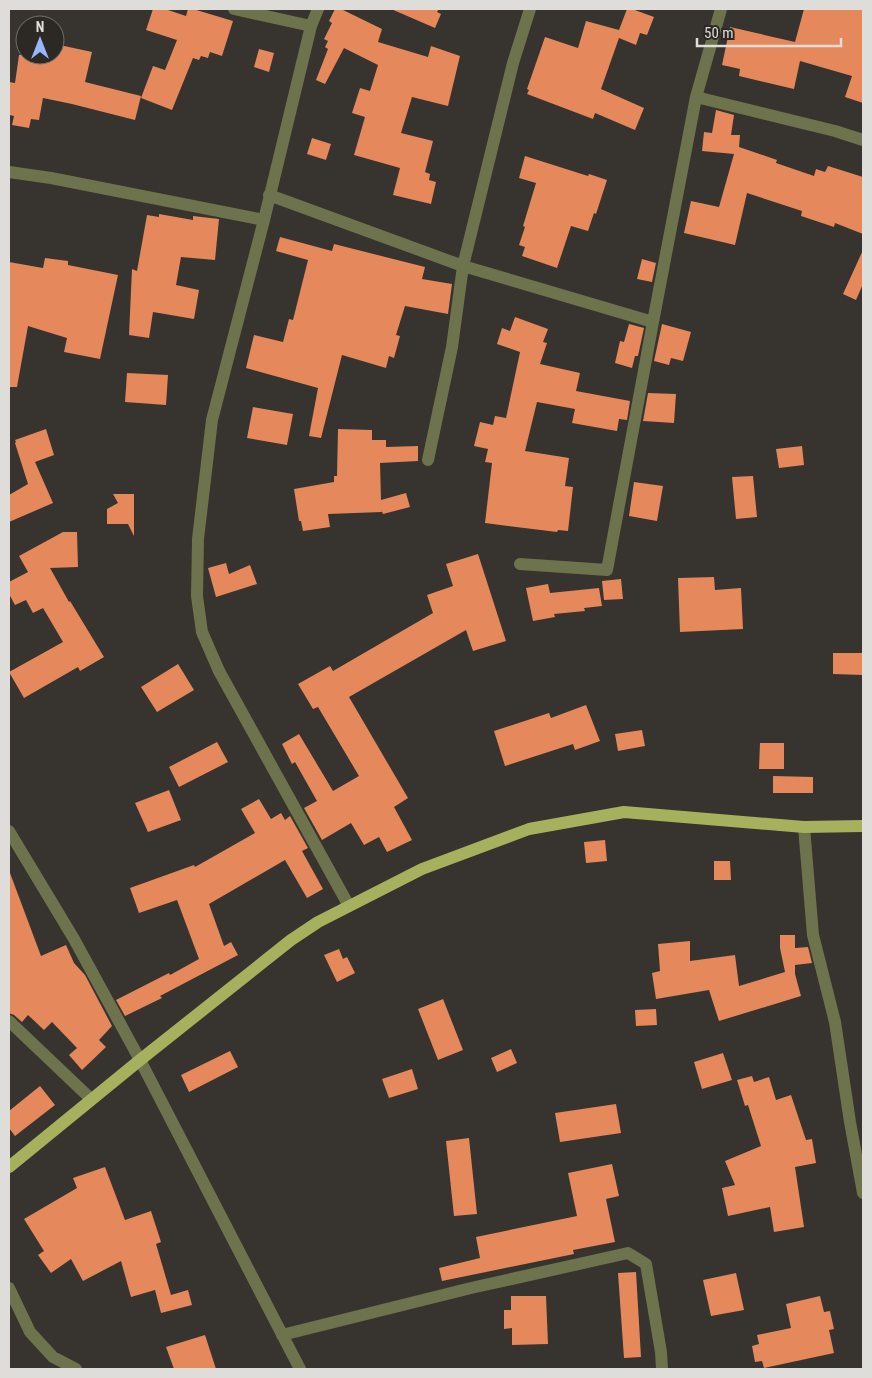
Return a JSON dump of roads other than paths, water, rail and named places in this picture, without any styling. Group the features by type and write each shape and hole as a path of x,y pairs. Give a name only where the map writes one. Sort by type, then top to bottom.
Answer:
{"main road":[{"path":"9,1167 91,1099 291,940 318,922 422,869 529,829 624,812 804,827 863,826"}],"street":[{"path":"234,9 311,26"},
{"path":"318,9 311,26 264,220 212,420 198,539 196,596 202,632 220,671 349,906"},
{"path":"428,460 452,347 463,266 510,73 530,9"},
{"path":"520,564 607,570 696,97 721,9"},
{"path":"696,97 835,131 863,140"},
{"path":"9,172 51,178 264,220"},
{"path":"269,196 463,266 653,322"},
{"path":"804,827 813,935 835,1022 863,1193"},
{"path":"9,831 74,939 140,1060 300,1369"},
{"path":"9,1021 91,1099"},
{"path":"282,1335 471,1288 628,1253 646,1264 661,1352 662,1369"},
{"path":"9,1288 30,1332 53,1356 76,1369"}]}
